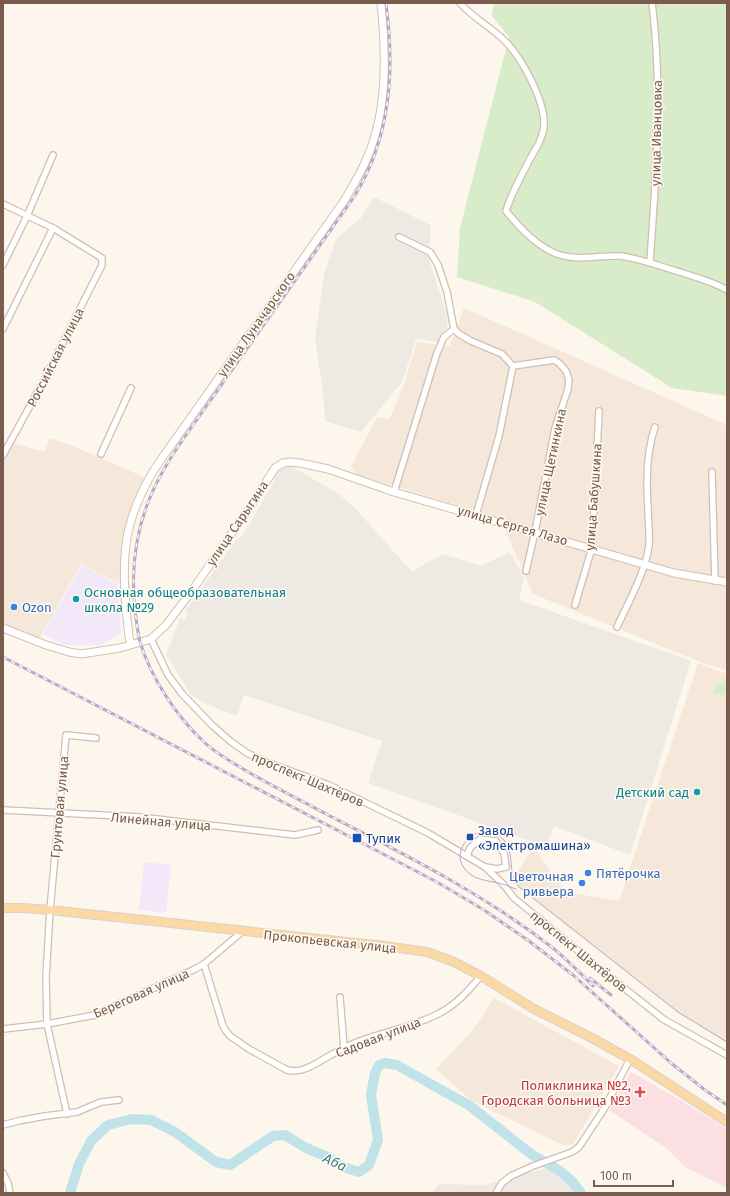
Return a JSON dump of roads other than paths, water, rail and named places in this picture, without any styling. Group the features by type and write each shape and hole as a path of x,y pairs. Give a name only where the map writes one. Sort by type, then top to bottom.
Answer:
{"main road":[{"name":"улица Луначарского","path":"131,644 128,637 124,579 126,545 130,525 143,489 164,454 344,201 368,157 378,122 383,92 384,56 381,3"},
{"name":"улица Сарыгина","path":"3,628 46,645 81,654 120,648 151,639 166,625 191,592 250,507 274,468 283,463 300,463"},
{"name":"улица Сергея Лазо","path":"300,463 328,469 394,492 645,564 674,572 715,581 727,582"},
{"name":"Прокопьевская улица","path":"3,908 50,910 243,932 386,946 427,952 452,961 481,976 534,1009 590,1037 630,1060 727,1122"}],"street":[{"path":"460,3 495,32 512,49 523,65 539,99 543,114 544,127 539,143 516,184 506,211 546,249 559,254 576,258 622,256 650,262 716,284 727,290"},
{"name":"улица Иванцовка","path":"650,262 656,177 658,57 652,3"},
{"path":"3,265 27,216 53,155"},
{"path":"3,204 53,228 3,329"},
{"name":"Российская улица","path":"3,455 42,384 102,265 102,258 53,228"},
{"path":"398,237 430,252 438,265 447,292 454,328 459,334 471,341 502,354 513,366 499,436 476,515"},
{"path":"394,492 437,353 444,338 454,328"},
{"name":"улица Щетинкина","path":"513,366 554,360 560,363 566,371 569,380 568,389 555,428 526,571"},
{"path":"101,454 131,388"},
{"name":"улица Бабушкина","path":"575,605 592,548 599,410"},
{"path":"617,627 645,564 649,545 650,536 647,461 649,443 655,427"},
{"path":"712,472 715,581"},
{"name":"проспект Шахтёров","path":"151,639 168,675 183,695 230,741 247,753 266,762 329,785 416,827 485,867 503,884 514,898 663,1020 727,1055"},
{"name":"Грунтовая улица","path":"67,1114 47,1024 46,977 50,910 66,735 96,738"},
{"name":"Линейная улица","path":"3,810 140,817 295,835 318,830"},
{"path":"466,855 470,848 480,839 496,841 504,853 506,867 498,869 485,867"},
{"name":"Береговая улица","path":"3,1029 47,1024 95,1015 204,964 243,932"},
{"name":"Садовая улица","path":"204,964 222,1026 230,1036 249,1049 287,1070 294,1071 311,1066 358,1042 394,1031 437,1014 456,1003 481,976"},
{"path":"340,997 344,1048"},
{"path":"496,1193 502,1183 510,1176 548,1160 572,1152 579,1147 604,1109 630,1060"},
{"path":"3,1126 18,1121 77,1112 101,1102 119,1100"},
{"path":"3,1173 8,1183 10,1193"}],"waterway":[{"name":"Аба","path":"70,1193 79,1164 91,1141 108,1125 132,1119 151,1120 175,1132 216,1162 230,1165 273,1136 285,1135 306,1148 328,1157 343,1167 359,1172 369,1165 378,1140 371,1095 375,1073 379,1065 385,1063 397,1065 470,1106 531,1154 560,1171 572,1181 581,1193"}],"tram line":[{"path":"516,889 504,884 481,879 470,874 462,865 460,856 462,847 467,840 475,834 484,831 494,833 503,839 507,844 513,875 519,887 678,1012 727,1042"}],"railway":[{"path":"386,3 389,28 390,78 383,127 376,151 354,197 184,438 158,480 146,508 138,535 134,563 134,604 139,639 151,669 166,696 184,721 212,749 262,780 470,891 497,908 549,945 593,986"},
{"path":"3,657 437,882 484,910 529,941 573,975 671,1063 727,1105"},
{"path":"590,978 611,995"}],"place":[{"name":"Основная общеобразовательная школа №29","path":"76,599"},
{"name":"Ozon","path":"14,607"},
{"name":"Детский сад","path":"697,792"},
{"name":"Завод «Электромашина»","path":"470,837"},
{"name":"Тупик","path":"357,838"},
{"name":"Пятёрочка","path":"588,873"},
{"name":"Цветочная ривьера","path":"582,883"},
{"name":"Поликлиника №2, Городская больница №3","path":"640,1092"}]}
